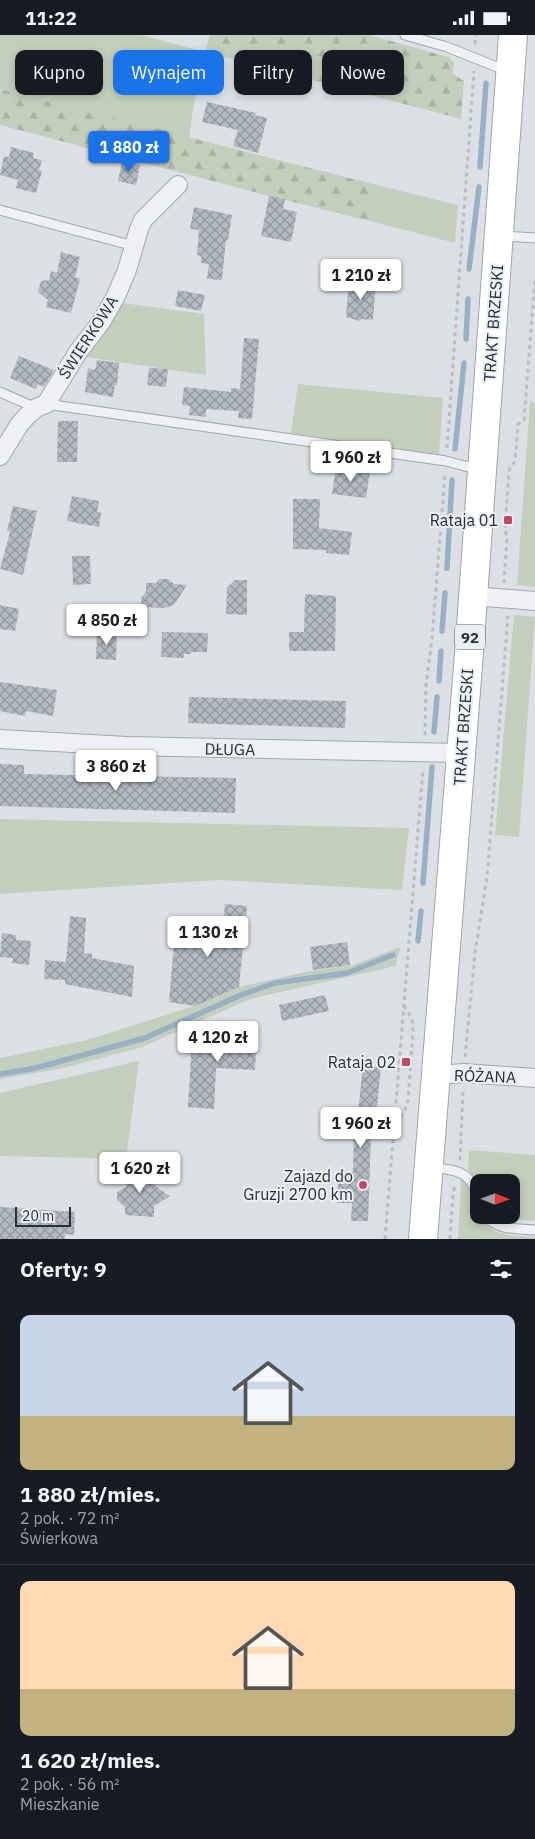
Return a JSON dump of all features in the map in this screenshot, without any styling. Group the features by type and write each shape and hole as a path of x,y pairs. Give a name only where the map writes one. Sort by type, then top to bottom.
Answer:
{"main road":[{"name":"TRAKT BRZESKI","path":"423,1239 473,596 513,35"}],"street":[{"name":"ŚWIERKOWA","path":"0,457 19,425 41,406 101,322 116,296 127,270 144,220 178,185"},
{"path":"473,596 535,601"},
{"name":"DŁUGA","path":"0,739 127,746 461,753"},
{"name":"RÓŻANA","path":"436,1075 464,1073 535,1078"}],"lane":[{"path":"404,35 475,57 509,73"},
{"path":"0,210 134,245"},
{"path":"499,236 535,238"},
{"path":"0,393 41,406 446,461 482,470"},
{"path":"428,1167 460,1171 470,1180"},
{"path":"494,1224 500,1227 535,1230"}],"path":[{"path":"385,1239 424,752 426,686 432,639 446,461 476,35"},
{"path":"450,1239 453,1194 460,1171 464,1073 475,953 488,868 508,613 503,589 509,470 515,461 518,425 524,419 535,277"},
{"path":"394,1124 404,1113 408,1101 413,1031 412,1019 404,1006"}],"green space":[{"path":"0,35 141,35 197,50 113,50 113,95 196,95 189,138 23,95 103,95 103,50 15,50 15,93 0,89"},
{"path":"210,35 369,35 449,57 454,63 453,74 464,81 461,119 369,95 404,95 404,50 322,50 322,83 312,80 312,50 234,50 234,60 224,57 224,50 206,50"},
{"path":"0,89 15,93 15,95 24,95 377,185 370,221 269,196 0,125"},
{"path":"377,185 458,205 455,243 370,221"},
{"path":"123,303 204,314 206,375 84,357"},
{"path":"298,384 443,398 439,455 291,433"},
{"path":"530,401 535,403 535,587 517,585"},
{"path":"514,615 535,617 519,837 495,835"},
{"path":"0,819 409,828 402,890 219,880 0,894"},
{"path":"400,947 396,966 250,999 142,1047 64,1068 0,1079 0,1058 87,1040 194,1006 239,987 305,972 353,965"},
{"path":"139,1061 126,1159 0,1156 0,1093"},
{"path":"469,1150 535,1155 535,1221 520,1220 520,1174 472,1174 468,1170"},
{"path":"461,1178 470,1192 470,1224 485,1224 494,1231 502,1234 535,1237 535,1239 458,1239"}],"building":[{"path":"207,102 256,113 255,115 267,118 258,153 233,146 238,130 202,122"},
{"path":"11,147 34,153 33,158 42,160 39,170 42,171 36,193 16,188 18,180 0,175 4,156 9,157"},
{"path":"122,161 140,165 136,185 118,181"},
{"path":"269,196 285,199 283,209 297,212 291,242 261,236"},
{"path":"194,207 232,215 228,240 226,240 222,280 207,279 209,264 201,263 201,256 197,255 199,230 190,229"},
{"path":"61,252 80,257 75,277 80,279 71,313 46,307 48,300 38,292 41,281 49,280 51,271 57,273"},
{"path":"349,281 376,283 373,320 362,319 360,321 346,317"},
{"path":"178,290 205,295 201,311 175,306"},
{"path":"244,338 259,339 252,419 238,418 239,411 206,409 206,417 189,415 190,406 182,405 184,387 231,392 231,388 240,389"},
{"path":"19,356 54,370 44,387 38,384 36,389 10,378"},
{"path":"97,360 119,363 117,385 115,385 113,397 85,392 88,368 95,370"},
{"path":"149,368 168,369 166,387 147,385"},
{"path":"58,421 78,421 77,462 57,462"},
{"path":"336,467 370,471 366,498 332,494"},
{"path":"72,496 99,501 97,512 101,513 99,527 67,521"},
{"path":"293,499 320,499 319,528 352,532 349,555 326,553 326,550 293,549"},
{"path":"13,506 37,511 23,575 0,569 10,532 7,531"},
{"path":"72,556 90,556 91,584 73,585"},
{"path":"159,579 168,579 174,584 187,585 174,605 164,608 141,607 141,599 146,591 146,583 156,583"},
{"path":"235,580 247,580 247,615 226,614 227,588"},
{"path":"305,594 336,596 335,651 289,651 289,632 304,632"},
{"path":"0,605 19,609 15,631 0,629"},
{"path":"97,632 117,632 116,660 96,659"},
{"path":"162,632 208,633 207,652 191,652 191,654 184,654 184,658 161,657"},
{"path":"0,682 57,690 53,716 26,711 25,716 0,711"},
{"path":"189,697 346,701 345,728 188,723"},
{"path":"0,764 24,765 24,774 236,778 235,813 0,806"},
{"path":"225,904 247,906 239,987 195,1006 169,1002 176,921 223,925"},
{"path":"70,916 86,918 84,953 92,954 92,958 134,966 132,997 65,984 65,980 44,979 45,960 66,962"},
{"path":"2,933 16,935 16,940 31,941 29,965 12,963 13,958 0,957"},
{"path":"347,942 350,965 313,970 310,947"},
{"path":"325,995 329,1011 282,1021 279,1005"},
{"path":"219,1029 257,1031 255,1070 216,1068 214,1109 188,1107 192,1039 218,1041"},
{"path":"363,1065 381,1067 377,1107 372,1107 368,1221 351,1221 352,1203 337,1203 339,1172 353,1172 354,1132 356,1132"},
{"path":"127,1167 142,1168 142,1175 156,1176 155,1186 170,1196 154,1206 154,1217 125,1215 125,1207 117,1200 117,1192 126,1187"},
{"path":"0,1207 75,1212 74,1235 65,1234 65,1239 0,1239"}],"waterway":[{"path":"480,167 486,83"},
{"path":"469,269 479,187"},
{"path":"466,339 468,299"},
{"path":"455,449 464,363"},
{"path":"447,568 452,480"},
{"path":"442,631 445,593"},
{"path":"439,681 441,651"},
{"path":"434,732 437,697"},
{"path":"423,883 432,767"},
{"path":"418,941 421,911"},
{"path":"0,1074 36,1068 145,1038 241,995 275,983 347,973 393,955"}],"place":[{"name":"Rataja 01","path":"508,520"},
{"name":"Rataja 02","path":"406,1062"},
{"name":"Zajazd do Gruzji 2700 km","path":"363,1185"}]}
